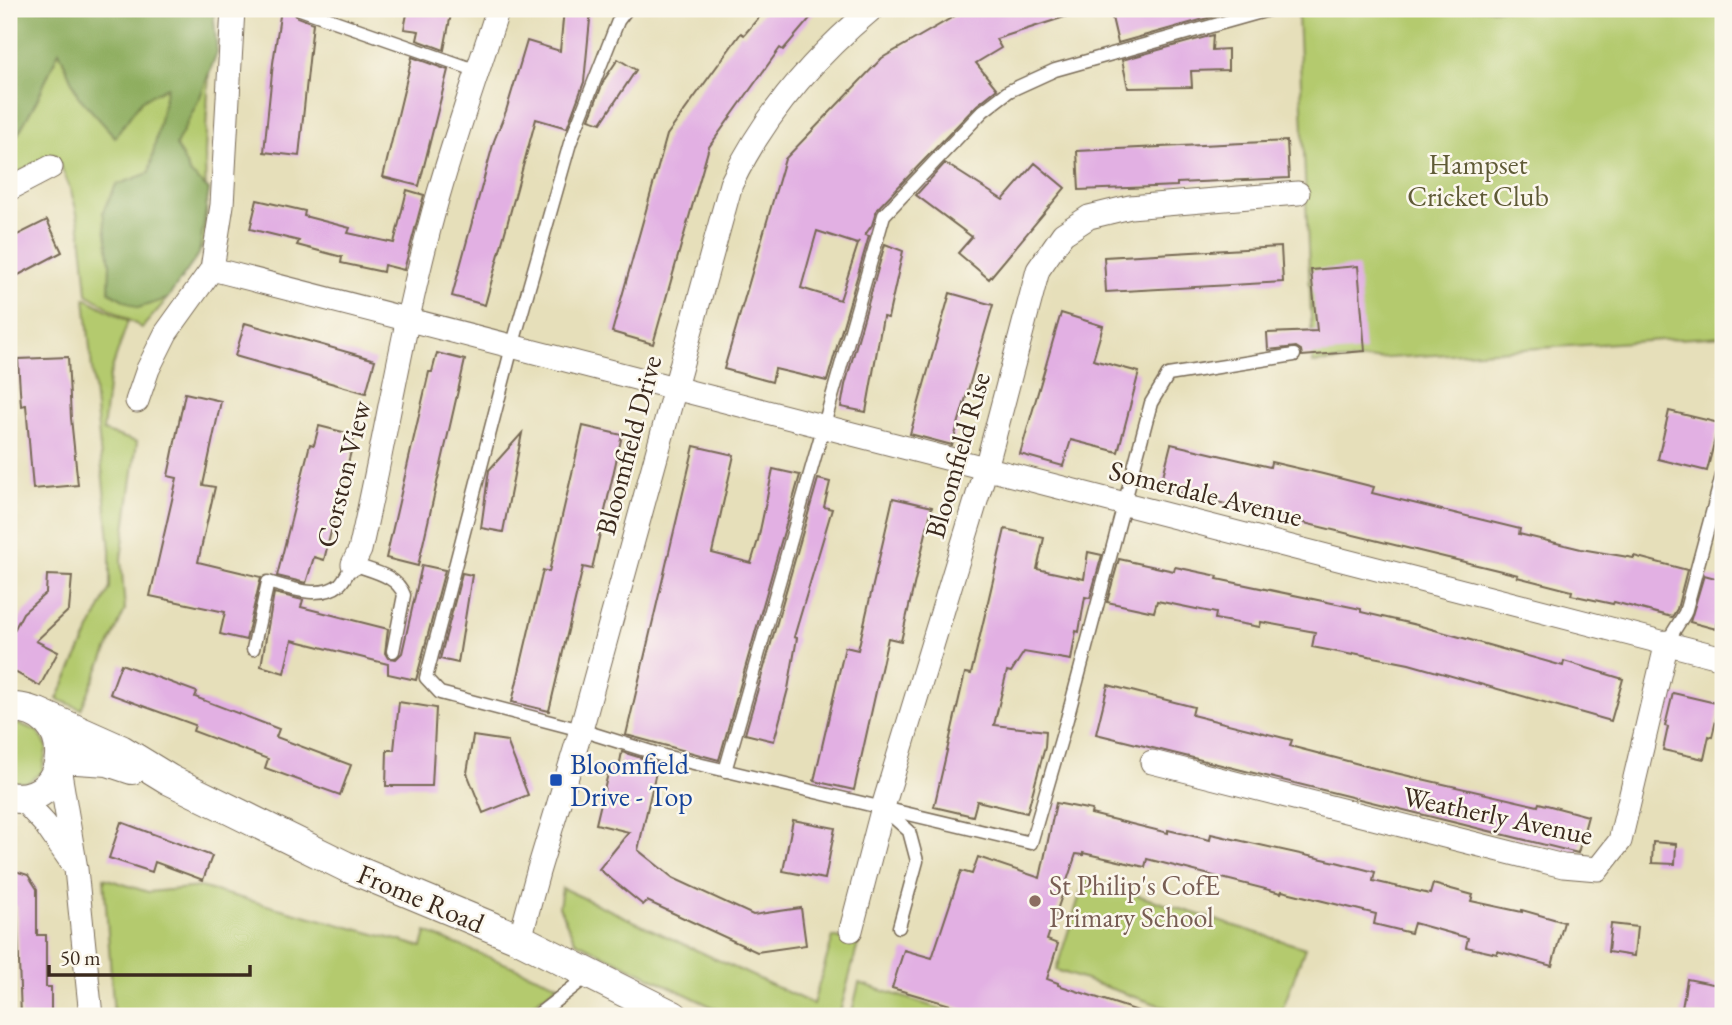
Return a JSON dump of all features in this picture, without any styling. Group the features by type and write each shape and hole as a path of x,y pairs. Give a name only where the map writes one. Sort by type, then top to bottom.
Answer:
{"street":[{"path":"137,401 148,369 166,333 212,269 222,205 233,9"},
{"name":"Corston View","path":"353,564 363,538 408,318 438,197 498,9"},
{"name":"Bloomfield Drive","path":"520,939 581,730 731,184 749,148 778,105 844,32 872,9"},
{"path":"9,189 51,167"},
{"name":"Bloomfield Rise","path":"851,930 883,807 986,468 1038,270 1063,234 1089,217 1130,207 1298,193"},
{"path":"212,269 674,387"},
{"name":"Somerdale Avenue","path":"674,387 1723,657"},
{"name":"Weatherly Avenue","path":"1152,762 1563,866 1598,869 1620,841 1667,642"},
{"path":"19,708 49,722 60,745 91,1016"},
{"name":"Frome Road","path":"19,708 121,750 170,780 345,866 520,939 673,1016"},
{"name":"Frome Road","path":"60,763 108,761 170,780"},
{"path":"13,798 34,794 44,788 60,763"},
{"path":"13,798 45,824 76,869"}],"lane":[{"path":"300,9 478,71"},
{"path":"627,9 618,21 570,143 512,346 426,678 440,693 581,730 664,756 1031,843 1067,719 1151,403 1168,375 1294,355"},
{"path":"725,771 826,426 884,215 983,111 1009,91 1055,70 1272,9"},
{"path":"1667,642 1685,613 1723,472"},
{"path":"353,564 394,580 402,587 404,595 394,651"},
{"name":"Corston View","path":"253,649 268,582 300,591 320,592 340,584 353,564"},
{"path":"883,807 909,831 917,861 899,927"},
{"path":"536,1016 589,975"}],"green space":[{"path":"9,9 212,9 205,153 207,241 163,304 142,328 87,294 82,240 75,204 70,187 54,155 9,177"},
{"path":"9,9 213,9 217,52 200,97 176,145 190,173 209,190 199,254 167,299 138,308 109,292 110,263 103,211 116,185 149,173 167,87 142,100 115,137 78,96 59,51 37,100 9,150"},
{"name":"Hampset Cricket Club","path":"1321,9 1723,9 1723,336 1313,363 1298,15"},
{"path":"85,298 128,321 109,378 103,431 137,442 121,559 125,610 81,709 57,699 110,588 110,550"},
{"path":"20,724 37,731 47,746 42,772 28,782 9,782 9,725"},
{"path":"104,878 148,892 200,887 422,947 426,932 559,985 517,1016 114,1016"},
{"path":"1085,879 1305,948 1280,1016 1191,1016 1056,970"},
{"path":"562,888 813,1004 833,937 858,944 839,1016 731,1016 575,941 559,907"},
{"path":"859,983 962,1016 851,1016"}],"building":[{"path":"281,9 291,9 297,17 313,23 299,156 264,152"},
{"path":"408,9 452,9 444,50 417,40 419,31 404,29"},
{"path":"564,9 591,9 584,82 567,128 536,119 485,305 452,296 494,141 527,41 560,51"},
{"path":"766,9 818,9 783,50 780,48 709,147 653,344 612,332 667,135 741,33 744,35"},
{"path":"967,9 1076,9 1077,13 996,39 1001,48 976,63 997,89 977,105 877,209 872,225 865,235 869,236 827,381 775,369 772,382 724,369 785,159 882,58","holes":["817,231 857,244 859,241 840,300 801,288"]},
{"path":"1110,9 1215,9 1215,16 1118,43"},
{"path":"1213,35 1212,50 1228,49 1228,70 1191,71 1192,87 1128,88 1122,60"},
{"path":"412,57 448,70 419,186 383,177"},
{"path":"618,59 636,70 601,123 589,119 604,80"},
{"path":"1287,141 1289,178 1079,190 1077,151"},
{"path":"945,163 1003,200 1035,163 1065,188 989,279 958,253 972,237 916,195"},
{"path":"407,190 424,195 404,270 384,265 383,272 341,263 342,257 297,245 299,241 250,229 257,200 305,211 304,216 350,228 348,233 394,243"},
{"path":"47,220 62,252 9,280 9,239"},
{"path":"885,244 903,251 888,318 883,317 866,412 841,407"},
{"path":"1281,247 1283,282 1106,292 1104,257"},
{"path":"1358,266 1365,351 1302,356 1301,350 1296,347 1268,350 1267,333 1317,331 1311,270"},
{"path":"950,293 993,305 952,445 910,434"},
{"path":"1061,313 1103,326 1093,360 1139,372 1118,452 1071,440 1063,466 1020,454"},
{"path":"245,323 375,360 366,393 235,356"},
{"path":"437,353 465,360 418,566 386,558 429,372 432,372"},
{"path":"68,357 78,485 33,489 26,405 21,406 18,359"},
{"path":"185,393 221,401 203,485 215,487 198,562 261,577 246,640 220,634 225,612 150,596 177,478 168,476"},
{"path":"1669,411 1719,423 1707,471 1658,459"},
{"path":"319,426 355,435 324,560 314,557 306,583 277,576 310,444 314,445"},
{"path":"583,426 622,435 592,569 583,567 549,711 512,702 543,570 549,572"},
{"path":"522,433 503,532 481,528 489,470"},
{"path":"1171,444 1270,467 1271,462 1323,474 1374,487 1372,493 1520,529 1519,534 1581,549 1634,556 1687,570 1677,609 1672,617 1614,602 1613,604 1571,595 1572,591 1517,577 1518,575 1160,488"},
{"path":"694,446 734,455 712,553 751,563 773,469 800,475 719,760 626,735"},
{"path":"818,479 830,482 824,507 832,509 794,637 797,638 788,689 774,741 745,734"},
{"path":"893,498 932,507 901,641 888,638 854,790 814,781 845,647 858,650"},
{"path":"1005,529 1044,538 1037,569 1084,579 1088,552 1102,555 1090,598 1085,597 1071,660 1024,652 1011,672 1007,671 994,725 1046,731 1045,747 1027,813 977,801 973,816 934,807 965,673 971,674"},
{"path":"1119,559 1174,571 1175,567 1218,576 1217,579 1361,609 1361,612 1563,666 1564,661 1623,679 1611,721 1409,664 1312,647 1315,632 1261,622 1260,627 1215,619 1216,613 1157,601 1154,612 1107,602"},
{"path":"422,565 445,570 416,680 388,674 388,664 292,640 284,673 261,666 274,593 303,600 301,607 388,629 385,653 388,658 396,659 402,653"},
{"path":"462,573 472,575 458,663 440,659"},
{"path":"47,575 72,576 69,610 36,641 58,652 40,686 9,669 9,640 23,613 46,593"},
{"path":"1704,575 1723,580 1723,602 1716,629 1690,622"},
{"path":"121,664 197,692 195,697 279,729 276,737 351,765 340,795 265,768 268,759 193,731 195,725 110,694"},
{"path":"1108,685 1194,707 1192,715 1292,740 1290,746 1374,768 1588,816 1578,853 1096,734"},
{"path":"1673,693 1720,704 1704,759 1663,750 1668,727 1665,726"},
{"path":"399,702 436,708 432,786 386,786 387,750 394,750"},
{"path":"473,736 507,741 528,795 483,813 467,773"},
{"path":"622,752 658,763 638,850 673,878 753,915 801,908 806,945 757,952 647,901 643,905 599,869 629,832 596,824 610,765 619,767"},
{"path":"1056,803 1092,810 1091,814 1168,833 1168,830 1210,840 1211,834 1336,862 1375,872 1373,881 1430,894 1433,884 1473,895 1471,901 1522,910 1564,922 1552,966 1497,951 1497,954 1466,947 1468,938 1414,923 1411,933 1374,924 1376,914 1282,891 1281,893 1147,859 1145,867 1083,853 1076,854 1047,940 1058,944 1047,979 1141,1012 1140,1016 988,1016 892,988 904,950 932,958 961,871 972,874 978,857 1040,878"},
{"path":"793,820 835,828 825,879 783,871"},
{"path":"121,822 212,856 203,880 155,862 152,872 109,858"},
{"path":"1653,842 1676,844 1675,864 1652,863"},
{"path":"9,869 28,875 37,889 37,935 46,935 46,987 51,987 51,1016 21,1016 17,906 9,905"},
{"path":"1611,924 1637,927 1634,956 1608,952"},
{"path":"1687,979 1723,986 1723,1016 1681,1014"}],"place":[{"name":"Bloomfield Drive - Top","path":"556,780"},
{"name":"St Philip's CofE Primary School","path":"1035,901"}]}
